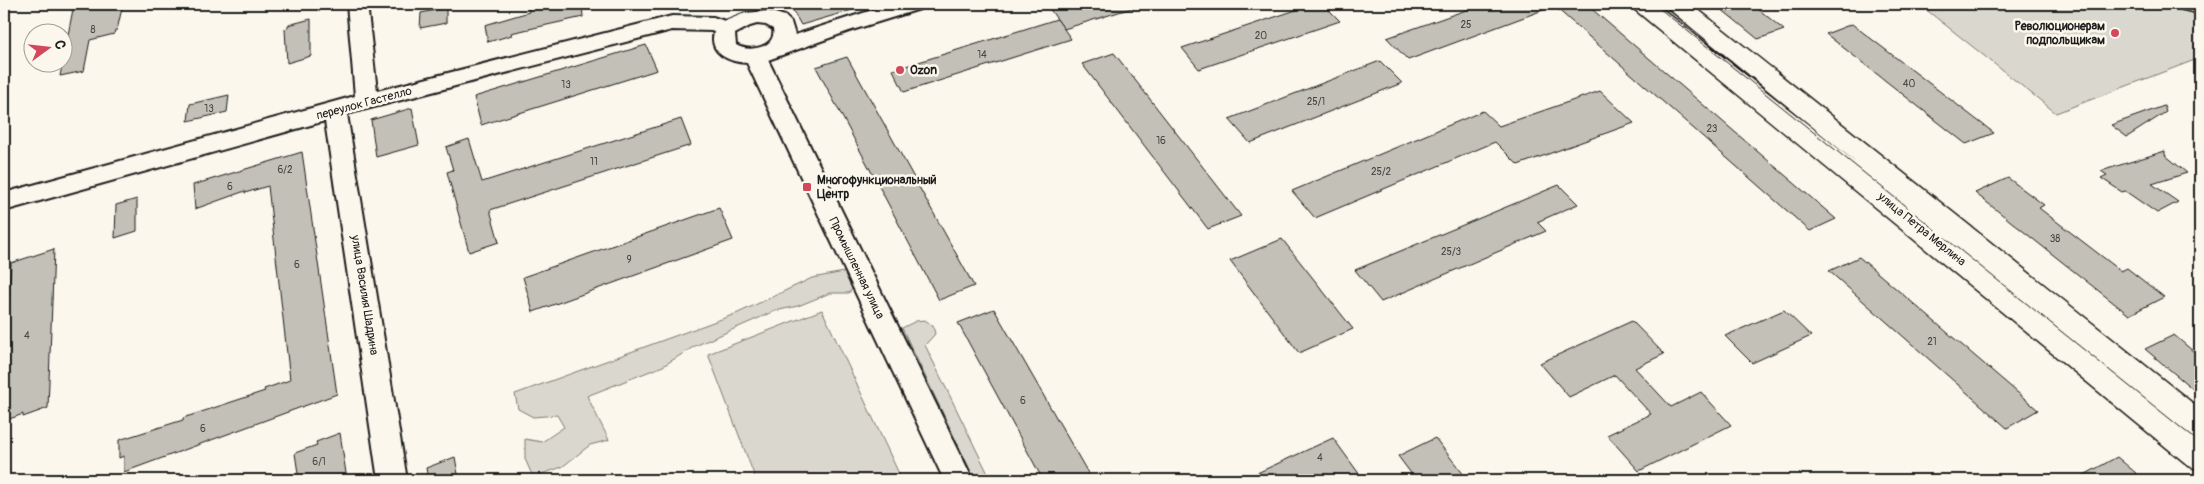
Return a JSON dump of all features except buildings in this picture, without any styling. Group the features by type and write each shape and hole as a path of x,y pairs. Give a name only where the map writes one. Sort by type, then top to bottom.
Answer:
{"main road":[{"name":"улица Петра Мерлина","path":"1642,4 2200,456"},
{"name":"улица Петра Мерлина","path":"1677,4 2200,427"},
{"path":"2188,4 2200,7"}],"street":[{"path":"357,4 367,101"},
{"path":"820,32 780,23 770,17 744,17 723,36 724,46 731,52 743,56 762,54 820,32 913,4"},
{"name":"переулок Гастелло","path":"4,202 367,101 672,23 712,24 744,17"},
{"path":"762,54 779,45 784,38 785,30 780,23"},
{"name":"Промышленная улица","path":"762,54 795,142 959,480"},
{"name":"улица Василия Шадрина","path":"335,110 393,480"}],"shaded area":[{"path":"1919,4 2153,4 2200,15 2200,58 2056,113"},
{"path":"844,272 854,286 849,293 830,293 798,306 775,311 695,346 663,366 587,396 609,440 590,445 562,467 533,477 525,459 525,439 542,442 564,427 557,415 533,417 518,409 515,394 738,313 812,278"},
{"path":"822,310 902,480 756,480 708,354"},
{"path":"925,320 933,326 935,334 925,345 991,480 975,480 902,328 916,321"}],"tram line":[{"path":"1654,4 2200,443"}],"place":[{"name":"Революционерам подпольщикам","path":"2115,33"},
{"name":"Ozon","path":"900,70"},
{"name":"Многофункциональный Центр","path":"807,187"}]}
